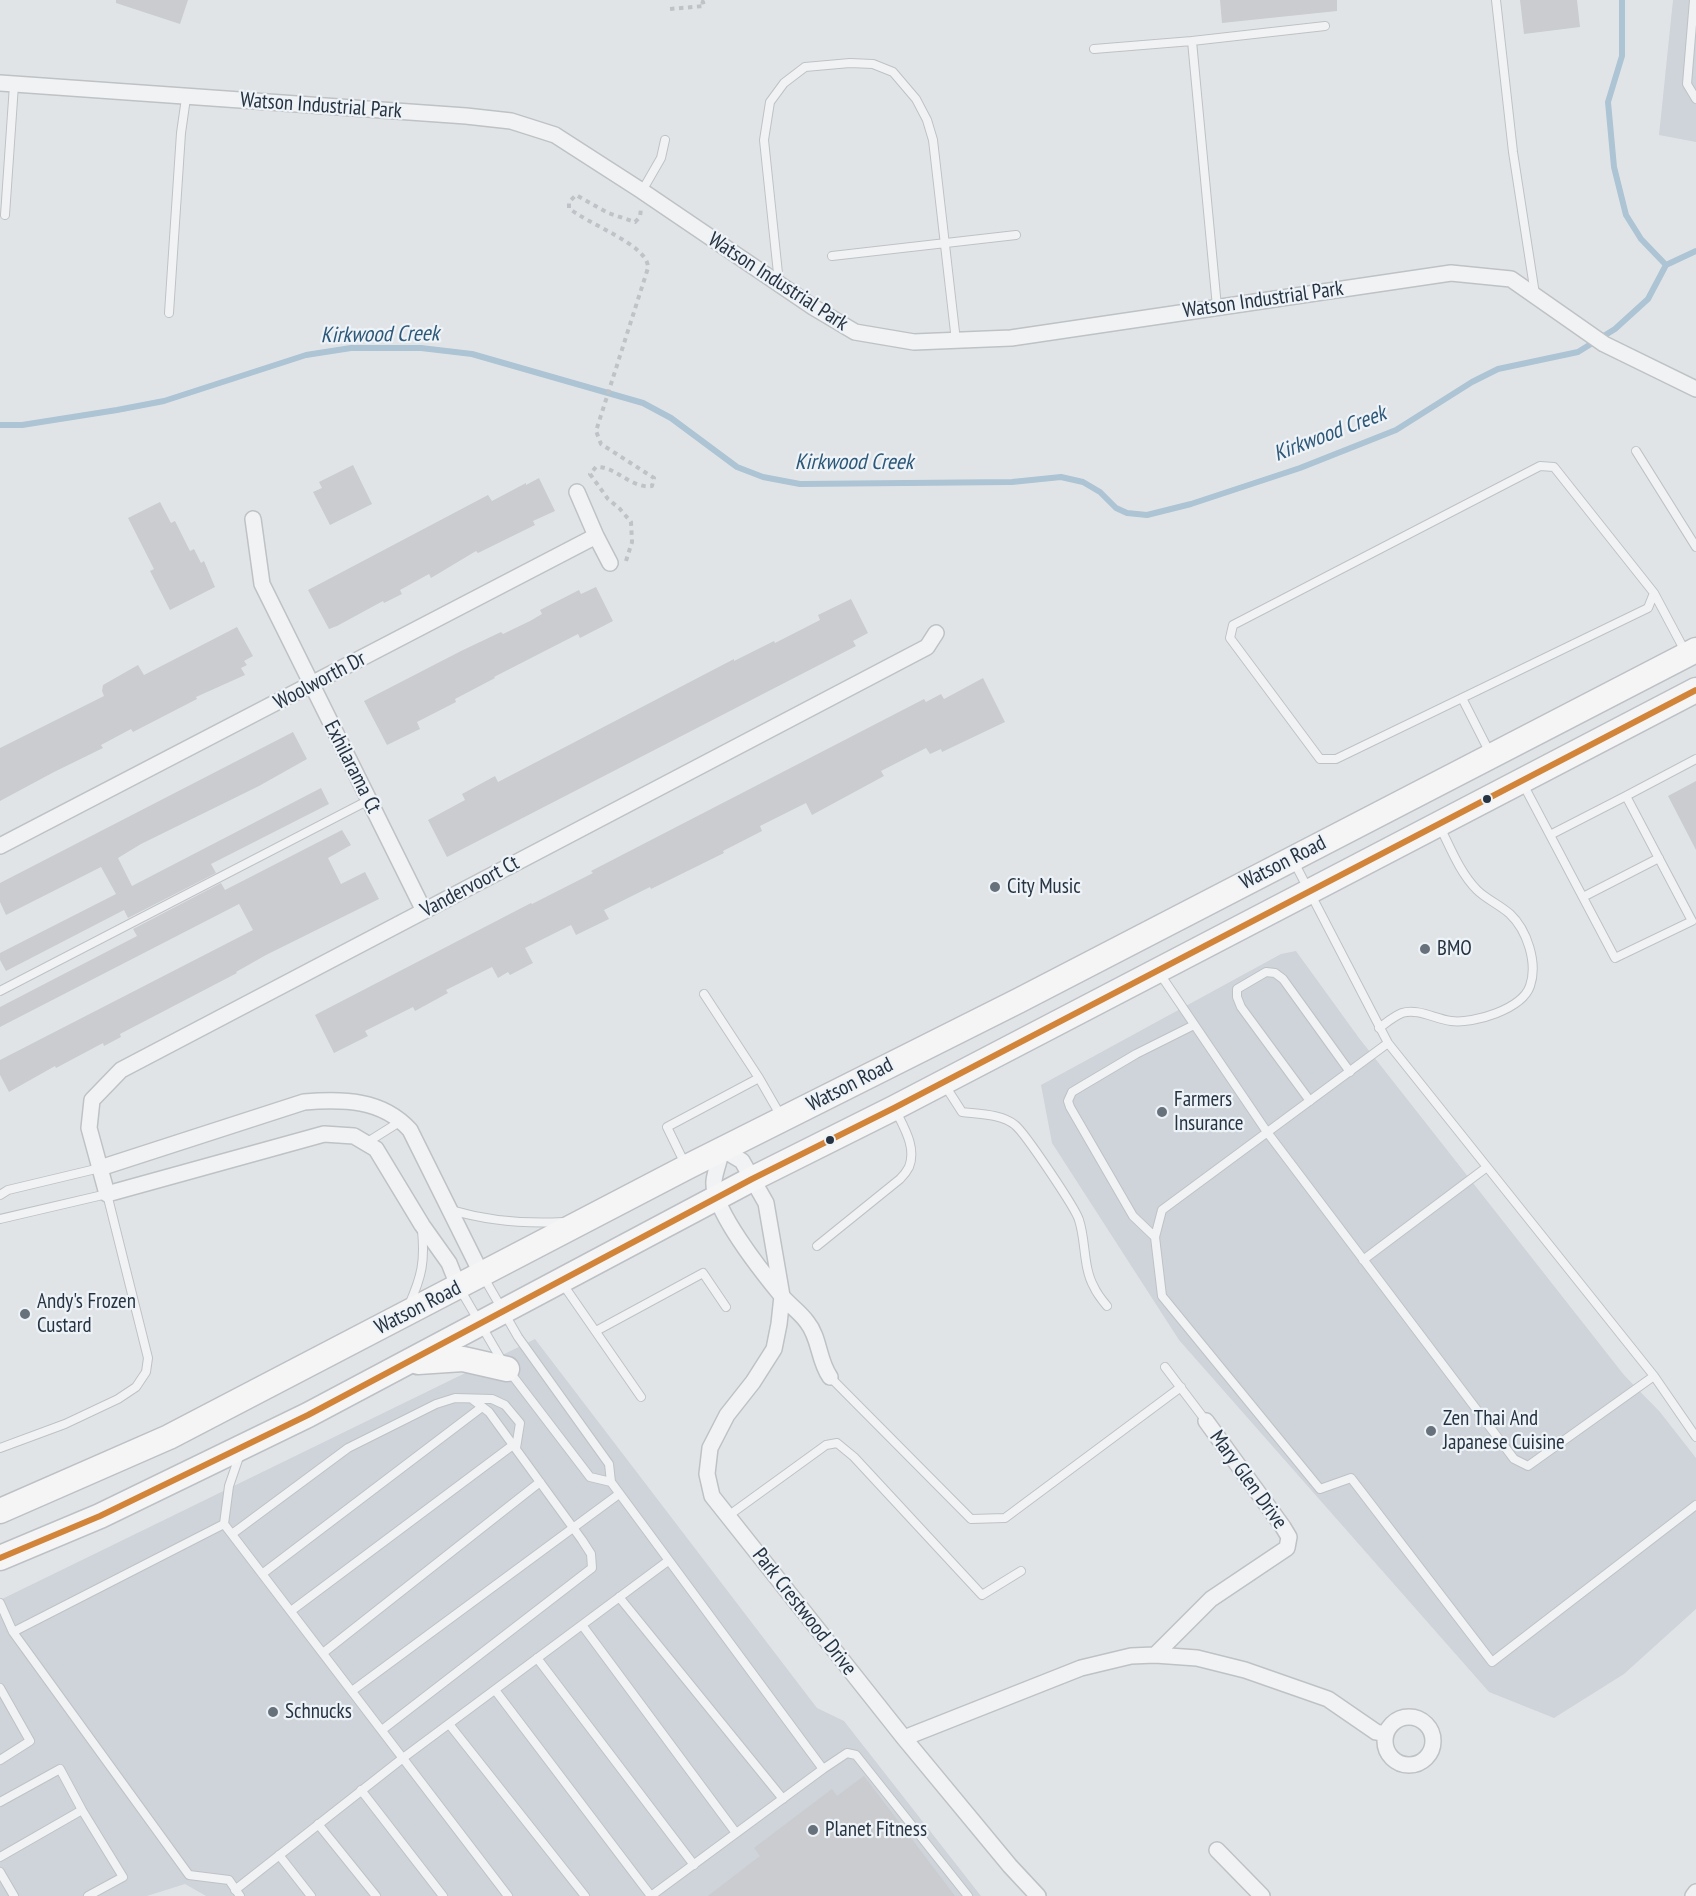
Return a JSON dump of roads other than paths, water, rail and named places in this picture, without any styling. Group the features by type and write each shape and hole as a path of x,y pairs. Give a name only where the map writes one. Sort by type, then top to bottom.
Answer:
{"main road":[{"name":"Watson Road","path":"0,1511 169,1437 459,1288 687,1167 1018,1001 1691,652"},
{"name":"Watson Road","path":"0,1558 100,1516 243,1447 407,1363 716,1198 943,1083 1696,690"},
{"path":"407,1363 463,1359 507,1370"}],"street":[{"name":"Watson Industrial Park","path":"7,84 512,121 555,135 813,307 855,332 914,342 1011,338 1450,273 1511,279 1604,344 1696,388"},
{"path":"577,492 610,563"},
{"name":"Exhilarama Ct","path":"253,519 262,584 424,911"},
{"name":"Woolworth Dr","path":"0,846 596,536"},
{"name":"Vandervoort Ct","path":"107,1194 89,1128 92,1100 121,1070 927,647 936,633"},
{"path":"100,1168 304,1102 339,1099 374,1106 401,1121 410,1130 482,1275"},
{"path":"107,1194 324,1134 354,1136 376,1149 422,1225 449,1263 459,1288"},
{"path":"722,1149 714,1182 716,1198 729,1224 782,1296 816,1335 816,1345 823,1366 830,1377"},
{"name":"Park Crestwood Drive","path":"722,1149 742,1161 766,1203 782,1296 774,1348 753,1382 727,1415 710,1448 707,1474 712,1496 904,1738 1010,1866 1038,1896"},
{"name":"Mary Glen Drive","path":"1155,1654 1210,1599 1287,1548 1289,1537 1283,1527 1206,1421"},
{"path":"904,1738 1082,1668 1131,1656 1155,1654 1197,1658 1245,1670 1286,1684 1328,1699 1376,1732 1386,1734"},
{"path":"1217,1850 1262,1896"},
{"path":"1693,1896 1696,1892"}],"lane":[{"path":"1496,0 1513,152 1536,298"},
{"path":"1694,0 1687,84 1696,99"},
{"path":"1094,49 1192,42 1325,26"},
{"path":"1192,42 1217,307"},
{"path":"779,283 764,140 770,102 784,83 805,68 850,63 873,64 893,72 916,99 927,120 933,140 956,341"},
{"path":"5,215 7,84"},
{"path":"169,313 186,98"},
{"path":"642,191 661,158 665,140"},
{"path":"832,256 1016,235"},
{"path":"1636,451 1696,547"},
{"path":"1654,593 1648,608 1336,759 1320,759 1230,638 1233,625 1540,466 1554,467 1654,593 1691,652"},
{"path":"1462,698 1491,756"},
{"path":"1550,835 1696,759"},
{"path":"1521,780 1615,958 1692,921 1626,796"},
{"path":"0,991 369,800"},
{"path":"1379,1028 1404,1012 1450,1021 1486,1017 1506,1009 1521,999 1530,989 1533,975 1532,957 1524,933 1511,915 1476,890 1438,824"},
{"path":"1292,858 1388,1043 1654,1377 1696,1437"},
{"path":"1583,897 1659,858"},
{"path":"1157,970 1267,1132 1514,1459 1528,1466 1654,1377"},
{"path":"1310,1101 1240,1007 1236,997 1237,989 1266,972 1275,973 1283,979 1350,1072"},
{"path":"704,994 783,1119"},
{"path":"1155,1236 1133,1216 1068,1101 1072,1092 1136,1054 1194,1025"},
{"path":"1388,1043 1162,1210 1155,1236 1162,1296 1320,1489 1352,1478 1492,1662 1696,1506"},
{"path":"687,1167 666,1127 759,1078"},
{"path":"943,1083 963,1112 988,1115 1008,1121 1015,1125 1030,1144 1078,1216 1093,1286 1107,1306"},
{"path":"817,1246 900,1179 909,1167 908,1136 894,1108"},
{"path":"366,1143 401,1121"},
{"path":"1363,1260 1487,1167"},
{"path":"0,1195 8,1190 100,1168"},
{"path":"0,1220 107,1194 148,1358 146,1372 136,1387 118,1399 65,1424 1,1447 0,1437"},
{"path":"451,1210 529,1224 583,1222"},
{"path":"404,1316 422,1276 424,1256 422,1225"},
{"path":"596,1331 703,1273 726,1306"},
{"path":"482,1275 518,1337 609,1464 610,1482 823,1770"},
{"path":"561,1281 641,1397"},
{"path":"459,1288 507,1370 590,1477 610,1482"},
{"path":"1165,1366 1206,1421"},
{"path":"830,1377 971,1519 1005,1518 1180,1387"},
{"path":"232,1534 348,1448 436,1404 455,1398 492,1399 505,1405 520,1423 514,1446 291,1611"},
{"path":"382,1730 592,1568 591,1554 573,1527 489,1412 472,1399"},
{"path":"262,1574 482,1407"},
{"path":"728,1516 826,1444 837,1443 854,1457 982,1595 1021,1571"},
{"path":"243,1447 229,1486 224,1524 508,1896"},
{"path":"323,1653 540,1482"},
{"path":"352,1691 619,1494"},
{"path":"13,1632 224,1524"},
{"path":"0,1603 13,1632 189,1875 229,1880 238,1893 279,1855 403,1758 668,1561"},
{"path":"619,1597 783,1799"},
{"path":"582,1625 736,1833"},
{"path":"537,1658 694,1864"},
{"path":"0,1688 30,1741 0,1760"},
{"path":"495,1690 651,1896 847,1754 856,1755 968,1896"},
{"path":"449,1724 585,1896"},
{"path":"0,1802 60,1768 82,1810 123,1877 88,1896"},
{"path":"362,1790 443,1896"},
{"path":"0,1857 82,1810"},
{"path":"318,1824 376,1896"},
{"path":"279,1855 311,1896"},
{"path":"0,1872 14,1896"}],"waterway":[{"path":"1622,0 1622,56 1608,102 1614,167 1626,215 1641,239 1666,265 1696,251"},
{"name":"Kirkwood Creek","path":"0,425 22,425 164,401 306,355 351,348 421,348 472,354 643,403 671,418 737,467 763,477 800,484 1012,482 1061,477 1083,482 1100,492 1116,508 1127,513 1147,515 1191,504 1300,468 1396,430 1472,382 1498,369 1578,352 1615,329 1648,299 1666,265"}],"place":[{"name":"City Music","path":"995,887"},
{"name":"BMO","path":"1425,949"},
{"name":"Farmers Insurance","path":"1162,1112"},
{"name":"Andy's Frozen Custard","path":"25,1314"},
{"name":"Zen Thai And Japanese Cuisine","path":"1431,1431"},
{"name":"Schnucks","path":"273,1712"},
{"name":"Planet Fitness","path":"813,1830"}]}
